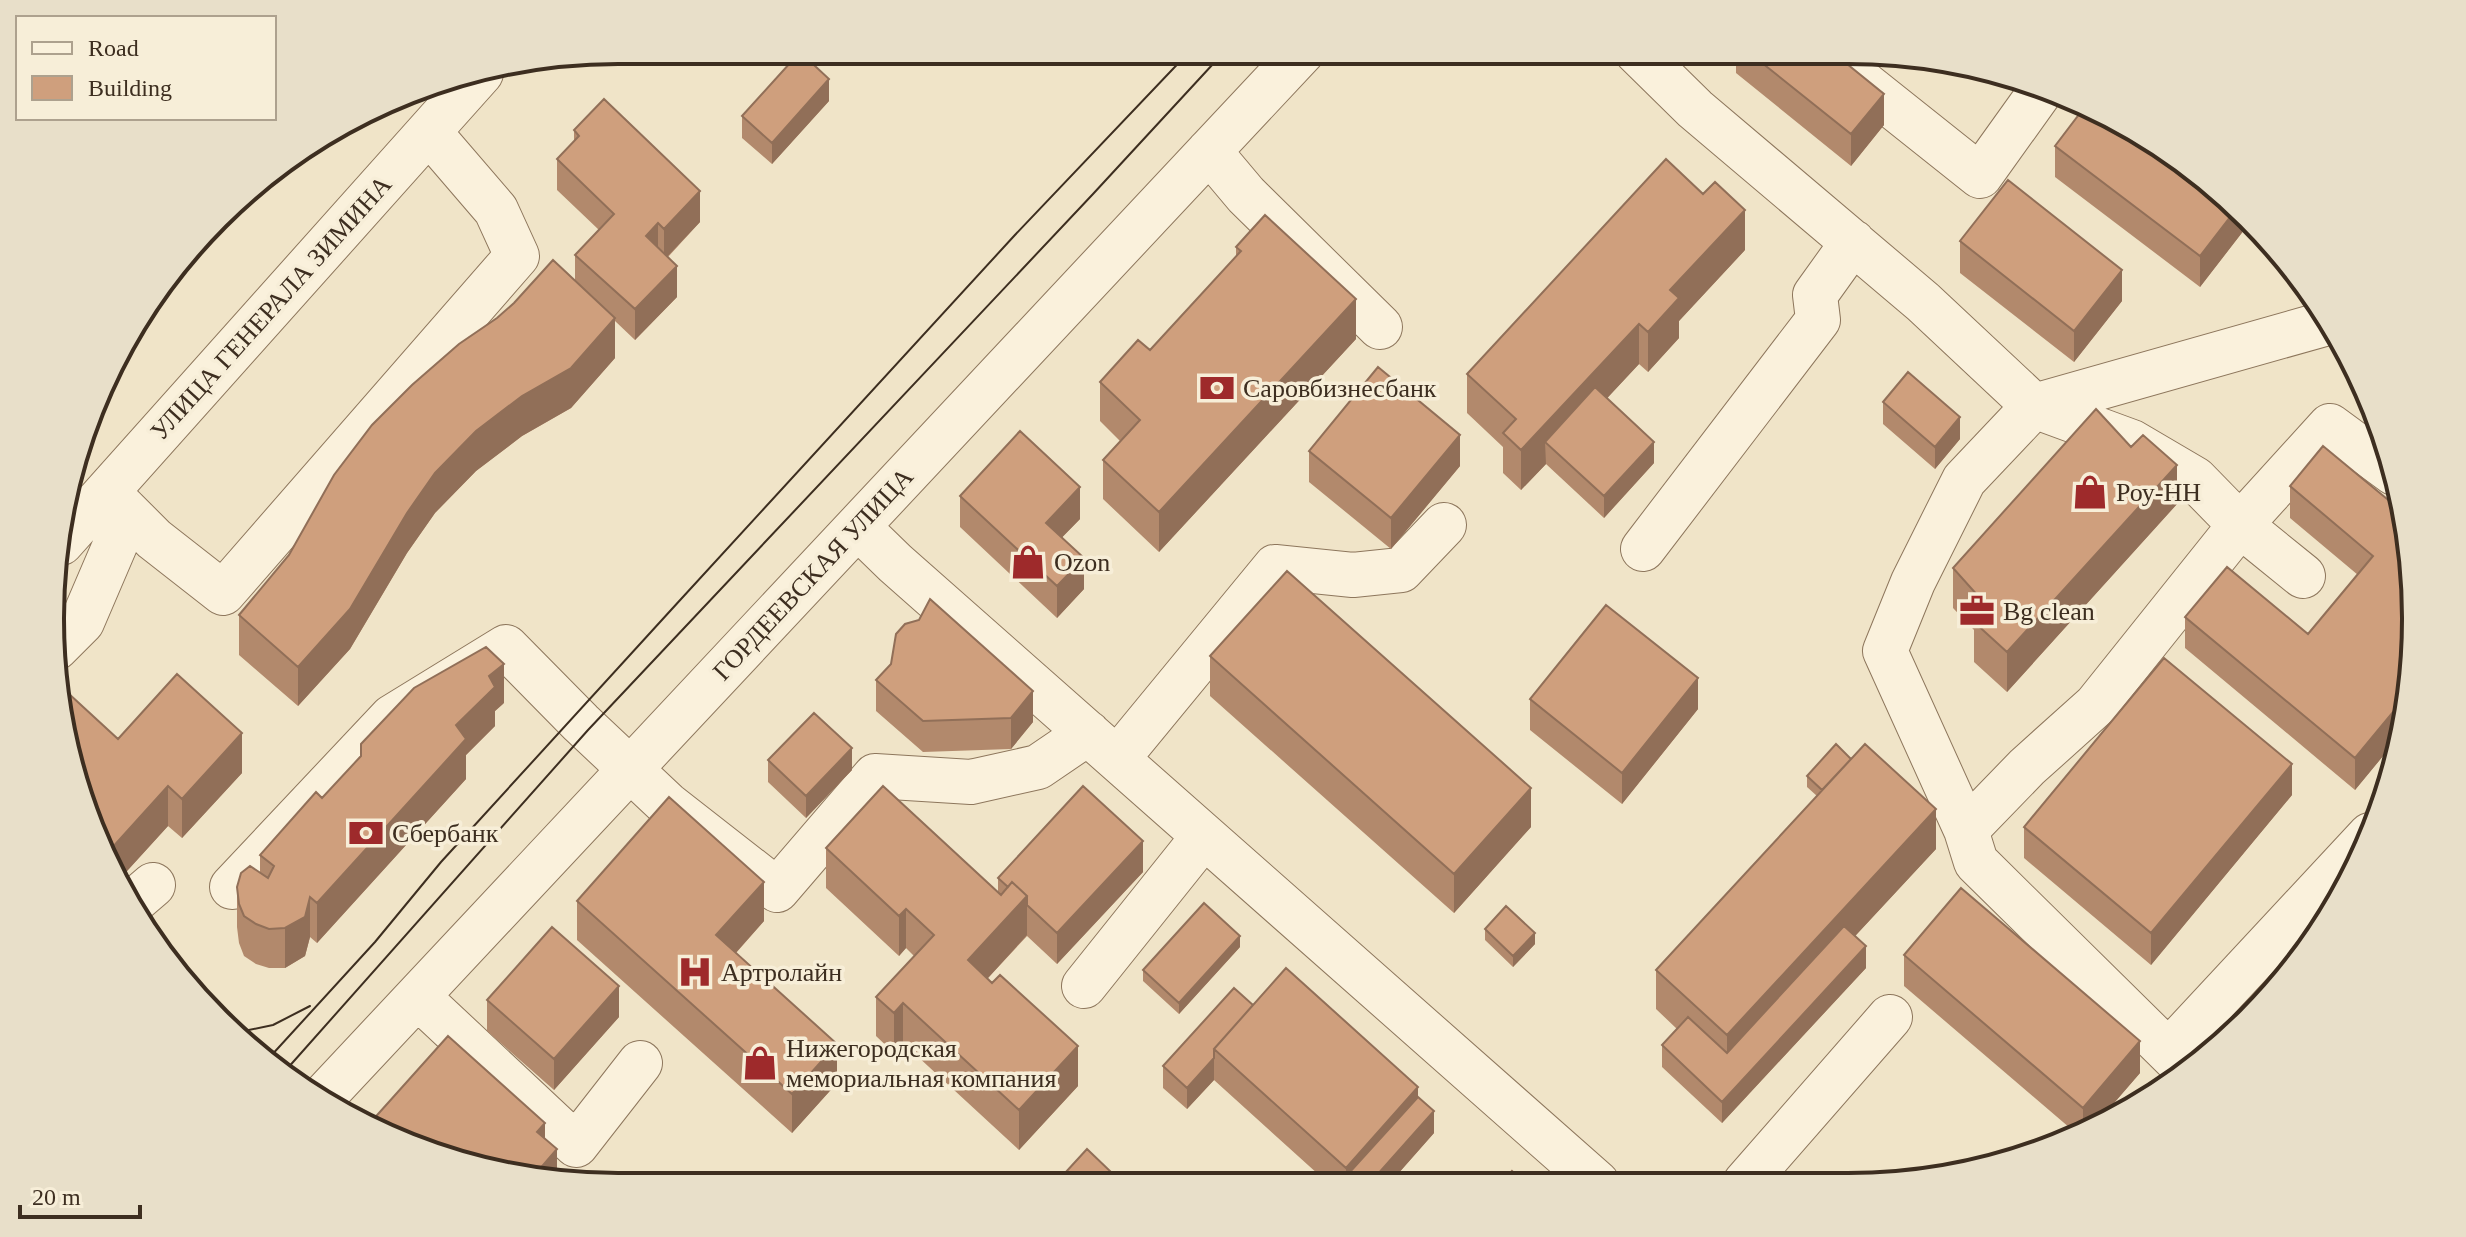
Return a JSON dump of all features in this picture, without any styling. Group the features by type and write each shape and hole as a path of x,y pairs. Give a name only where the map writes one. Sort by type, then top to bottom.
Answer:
{"street":[{"name":"ГОРДЕЕВСКАЯ УЛИЦА","path":"328,1091 1291,64"},
{"path":"1649,64 1695,109 1923,302 2034,406 2132,442 2195,479 2240,525 2303,576"},
{"path":"1839,64 1980,176 2037,97"},
{"name":"УЛИЦА ГЕНЕРАЛА ЗИМИНА","path":"71,535 115,501 471,84"},
{"path":"115,501 154,539 223,593 517,256 496,210 429,132"},
{"path":"1209,151 1246,195 1380,327"},
{"path":"1643,549 1818,320 1815,295 1853,242"},
{"path":"2319,326 2034,406 1964,480 1913,582 1885,651 1966,830 1976,862 2178,1061 2344,865"},
{"path":"1966,830 2027,767 2096,705 2240,525 2330,426 2379,462"},
{"path":"65,639 82,622 118,538 115,501"},
{"path":"232,887 392,717 506,647 667,804 777,890 875,776 971,782 1038,767 1102,746 1275,567 1353,575 1401,570 1444,525"},
{"path":"858,527 1586,1173"},
{"path":"1084,986 1204,836"},
{"path":"418,997 576,1145 640,1063"},
{"path":"1754,1173 1890,1017"}],"building":[{"path":"789,64 813,64 829,79 772,143 742,116"},
{"path":"1763,64 1847,64 1884,94 1851,134"},
{"path":"604,99 700,191 664,229 658,223 646,236 677,266 635,309 575,255 614,214 557,159 579,136 574,130"},
{"path":"2079,115 2156,157 2230,217 2200,256 2055,146"},
{"path":"1666,159 1703,194 1715,182 1745,210 1670,290 1679,298 1648,332 1639,324 1521,450 1503,433 1516,419 1467,374"},
{"path":"2008,180 2122,270 2074,331 1960,241"},
{"path":"1265,215 1356,299 1159,512 1103,460 1140,420 1100,382 1138,340 1150,350 1241,251 1236,247"},
{"path":"553,260 615,318 571,368 522,396 476,431 435,473 407,513 350,609 298,667 239,615 289,555 334,475 372,425 459,344 514,303"},
{"path":"1378,367 1460,435 1391,518 1309,451"},
{"path":"1908,372 1960,417 1935,447 1883,402"},
{"path":"1595,387 1654,442 1604,496 1545,442"},
{"path":"2096,409 2131,447 2143,435 2177,465 2007,652 1974,622 1988,607 1953,568"},
{"path":"1020,431 1080,487 1046,523 1084,558 1057,586 960,496"},
{"path":"2323,446 2389,500 2401,582 2401,655 2397,691 2394,711 2355,758 2185,617 2227,567 2308,634 2373,556 2290,486"},
{"path":"1287,571 1531,788 1454,874 1210,656"},
{"path":"930,599 1033,691 1011,718 923,721 876,680 891,664 896,634 905,624 919,620"},
{"path":"1606,605 1698,678 1622,773 1530,699"},
{"path":"486,647 504,664 489,676 495,687 456,725 466,739 317,903 310,897 305,917 285,928 269,929 244,916 237,887 241,873 250,866 268,878 274,866 260,855 316,792 322,798 361,756 361,744 414,688"},
{"path":"2164,658 2292,764 2151,933 2024,827"},
{"path":"177,674 242,733 182,799 168,786 113,847 93,797 70,694 118,739"},
{"path":"814,713 852,748 806,796 768,760"},
{"path":"1836,744 1851,759 1822,790 1807,776"},
{"path":"1865,744 1936,809 1727,1035 1656,970"},
{"path":"883,786 1001,895 1012,882 1027,896 968,960 992,983 1000,975 1078,1046 1019,1110 903,1003 894,1013 876,997 934,935 906,909 899,916 826,848"},
{"path":"1083,786 1143,841 1057,933 1027,905 1027,896 1012,882 1008,887 998,878"},
{"path":"669,797 764,882 716,935 837,1044 792,1094 577,901"},
{"path":"1961,888 2140,1041 2083,1108 1904,955"},
{"path":"1204,903 1240,936 1179,1003 1143,970"},
{"path":"1506,906 1535,933 1513,956 1485,929"},
{"path":"1844,926 1866,946 1722,1102 1662,1045 1688,1017 1727,1053"},
{"path":"552,927 619,986 554,1059 487,1000"},
{"path":"1286,968 1418,1087 1346,1168 1214,1049"},
{"path":"1234,988 1253,1005 1214,1049 1214,1058 1187,1088 1163,1066"},
{"path":"448,1036 545,1123 537,1132 557,1149 541,1167 510,1162 440,1144 375,1117"},
{"path":"1418,1097 1434,1111 1379,1173 1349,1173"},
{"path":"1087,1149 1111,1172 1110,1173 1065,1173"}],"tram line":[{"path":"274,1052 375,942 441,862 671,610 1014,236 1178,64"},
{"path":"290,1065 588,730 1213,64"},
{"path":"248,1030 273,1025 310,1006"}],"place":[{"name":"Саровбизнесбанк","path":"1217,388"},
{"name":"Роу-НН","path":"2090,492"},
{"name":"Ozon","path":"1028,562"},
{"name":"Bg clean","path":"1977,611"},
{"name":"Сбербанк","path":"366,833"},
{"name":"Артролайн","path":"695,972"},
{"name":"Нижегородская мемориальная компания","path":"760,1063"}]}
